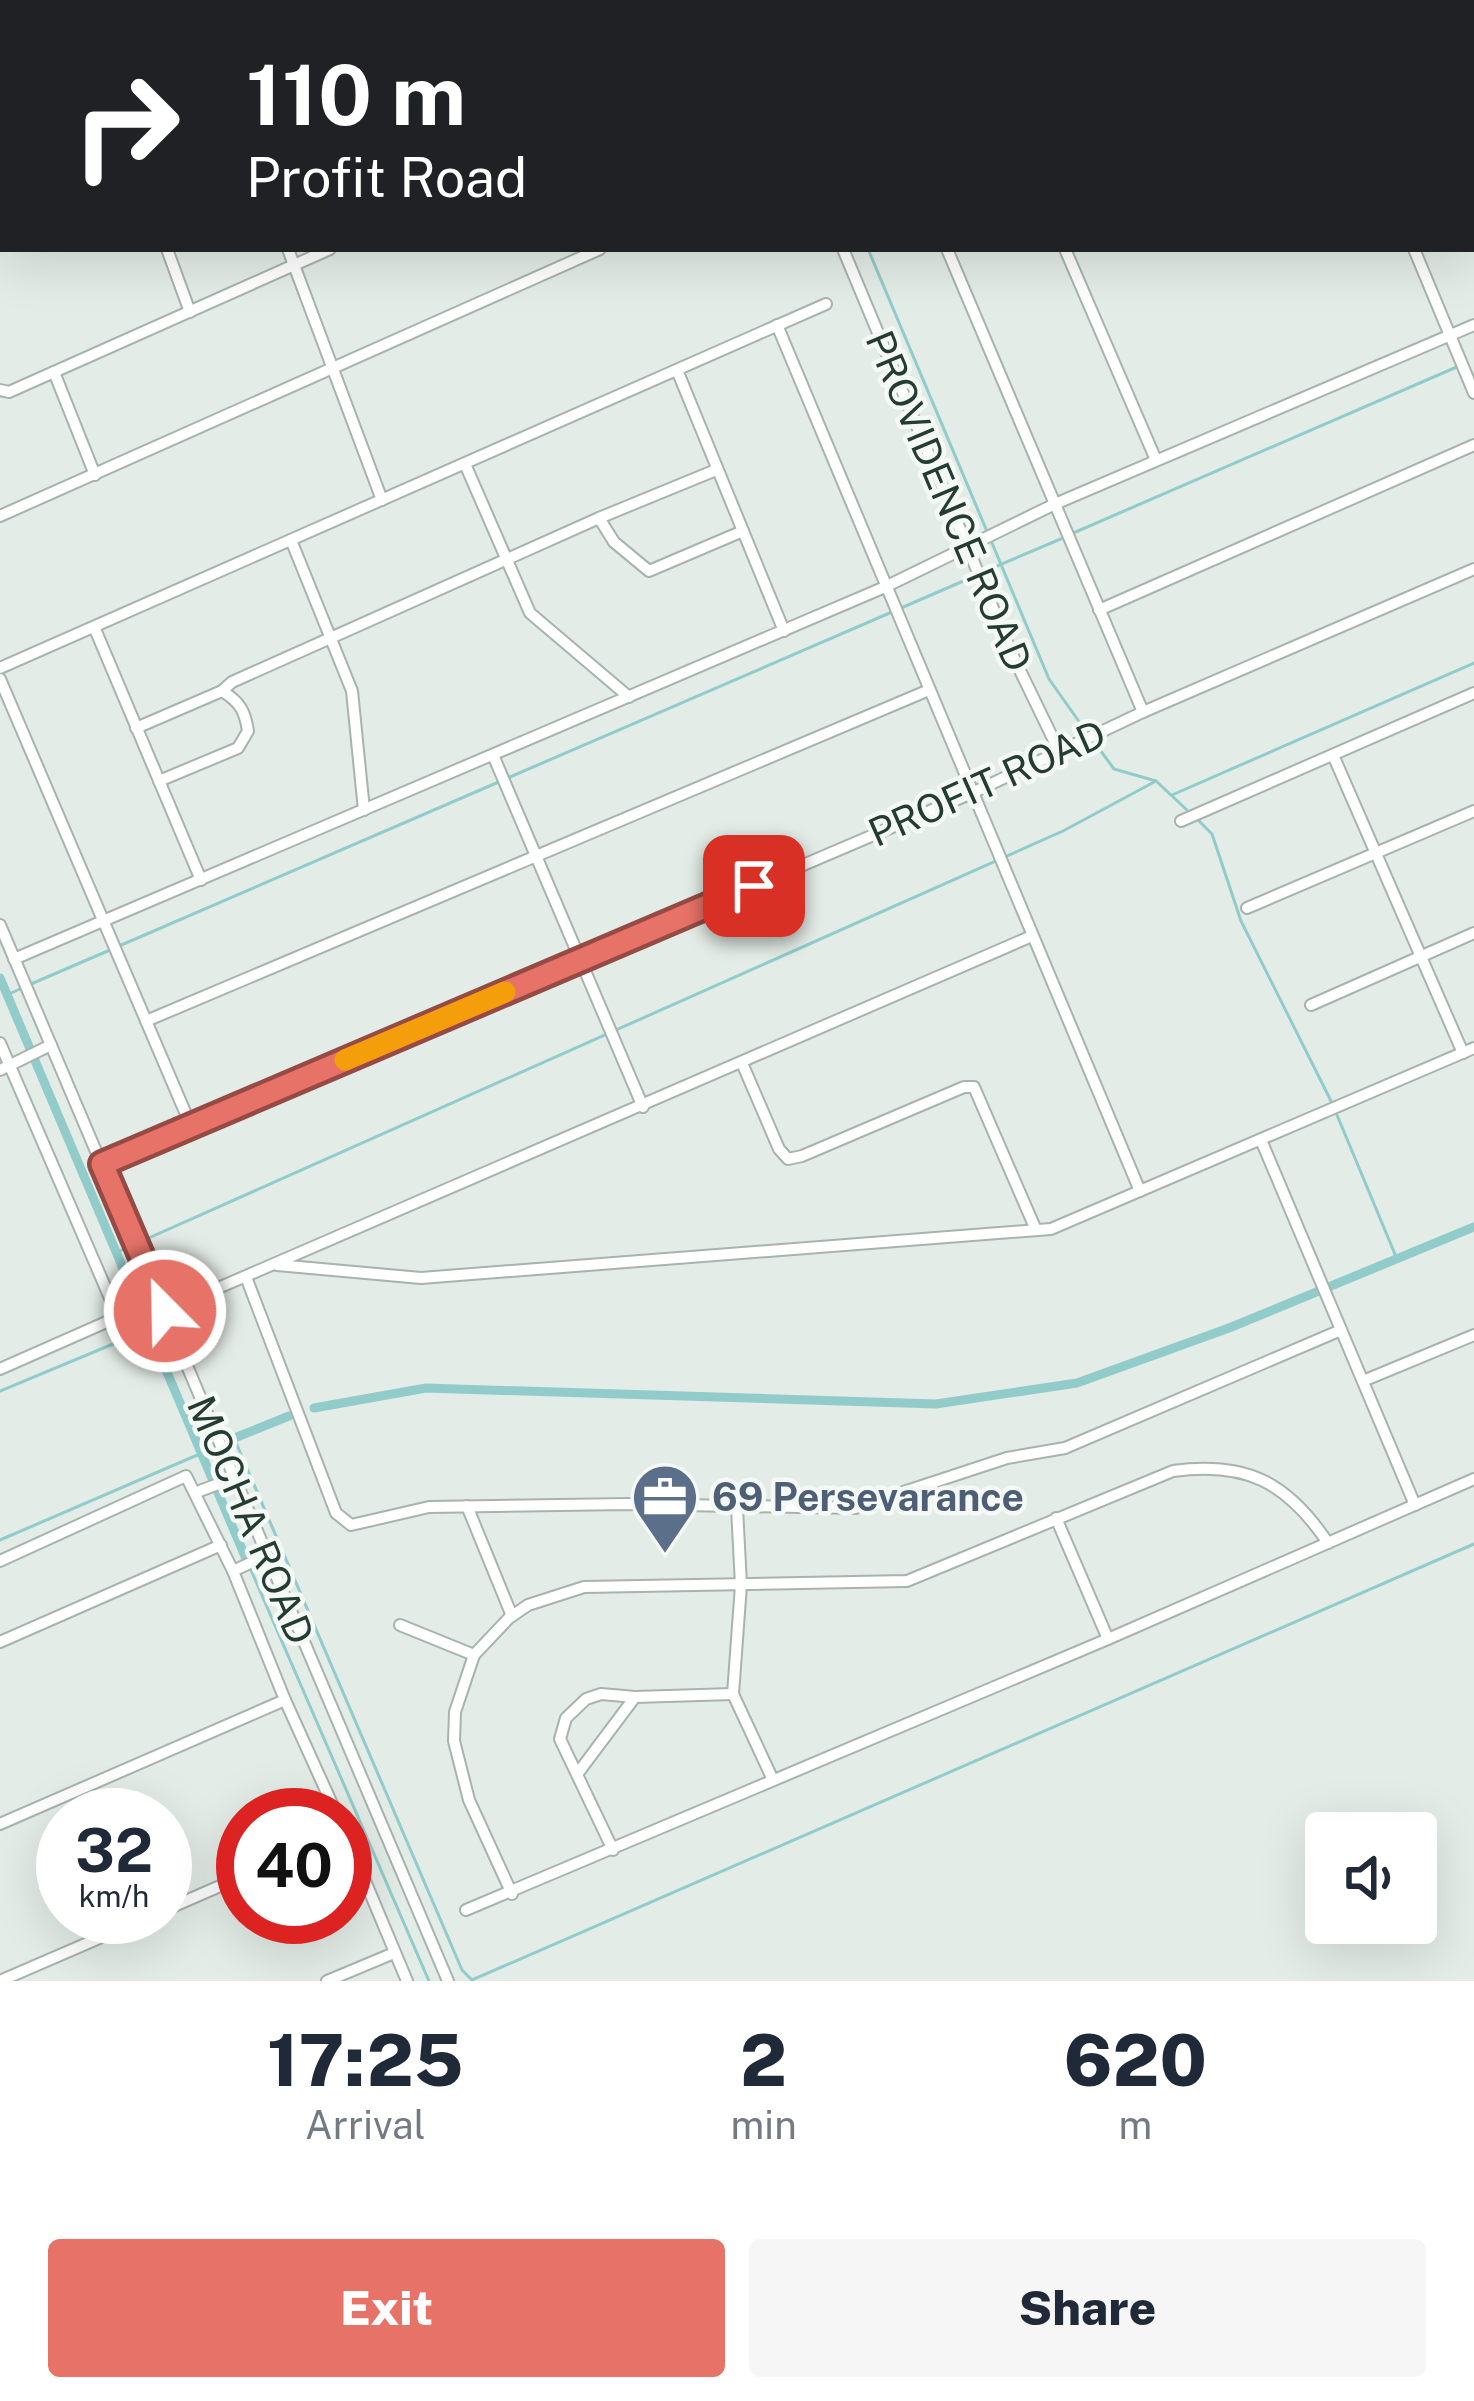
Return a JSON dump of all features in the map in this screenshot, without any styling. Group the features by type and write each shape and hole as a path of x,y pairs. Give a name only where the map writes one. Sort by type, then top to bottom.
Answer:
{"street":[{"path":"168,252 190,312"},
{"path":"289,252 382,500"},
{"path":"0,389 8,392 323,252"},
{"path":"0,516 593,252"},
{"name":"PROVIDENCE ROAD","path":"844,252 1012,654 1059,751"},
{"path":"948,252 1143,712"},
{"path":"1066,252 1156,460"},
{"path":"1415,252 1474,393"},
{"path":"0,668 826,304"},
{"path":"14,959 784,631 1055,504 1474,325"},
{"path":"777,326 1140,1191"},
{"path":"676,370 784,631"},
{"path":"54,372 95,475"},
{"path":"1099,610 1474,446"},
{"path":"465,464 530,614 629,697"},
{"path":"136,728 599,518 716,470"},
{"path":"599,518 614,542 649,571 743,531"},
{"path":"291,540 352,691 364,810"},
{"name":"PROFIT ROAD","path":"102,1164 972,793 1143,712 1474,569"},
{"path":"95,629 201,880"},
{"path":"0,679 191,1126"},
{"path":"146,1021 928,690"},
{"path":"159,781 245,742 245,713 237,700 222,691"},
{"path":"1180,821 1474,693"},
{"path":"493,755 643,1107"},
{"path":"277,1264 421,1278 1051,1229 1469,1050 1421,956 1333,755"},
{"path":"1247,908 1474,811"},
{"name":"MOCHA ROAD","path":"0,926 47,1047 165,1311 230,1480 448,1981"},
{"path":"1311,1005 1474,934"},
{"path":"165,1311 1032,936"},
{"path":"0,1042 116,1309 113,1318 0,1369"},
{"path":"10,1066 47,1047"},
{"path":"742,1063 779,1149 788,1159 974,1087 1036,1230"},
{"path":"1261,1139 1415,1505"},
{"path":"246,1277 340,1519 351,1525 429,1507 855,1508 1007,1458 1065,1448 1341,1330"},
{"path":"1363,1381 1474,1335"},
{"path":"512,1894 469,1800 454,1742 459,1694 474,1655 528,1605 584,1587 907,1581 1173,1471 1224,1467 1270,1483 1298,1505 1328,1543"},
{"path":"0,1562 186,1475 204,1490 220,1545 325,1788"},
{"path":"466,1910 1474,1479"},
{"path":"204,1490 230,1480"},
{"path":"466,1506 512,1616"},
{"path":"737,1508 741,1585 733,1694 773,1780"},
{"path":"1056,1518 1108,1639"},
{"path":"0,1642 220,1545"},
{"path":"233,1571 265,1556"},
{"path":"400,1625 474,1655"},
{"path":"613,1850 560,1738 566,1718 586,1699 601,1694 733,1694"},
{"path":"578,1773 634,1697"},
{"path":"0,1824 285,1700"},
{"path":"372,1899 407,1981"},
{"path":"0,1981 86,1944"},
{"path":"327,1981 394,1953"}],"waterway":[{"path":"869,252 986,529"},
{"path":"1071,534 1459,366"},
{"path":"983,572 1063,538"},
{"path":"992,543 1049,679 1085,730"},
{"path":"901,608 975,576"},
{"path":"510,777 892,612"},
{"path":"1172,795 1474,663"},
{"path":"1095,743 1114,769 1156,781 1187,810"},
{"path":"119,946 501,781"},
{"path":"142,1241 1063,831 1156,781"},
{"path":"1199,821 1212,834 1241,921 1331,1101"},
{"path":"31,984 110,950"},
{"path":"0,978 247,1561"},
{"path":"7,995 22,988"},
{"path":"1337,1115 1397,1259"},
{"path":"314,1408 426,1388 936,1404 1077,1383 1229,1328 1474,1227"},
{"path":"117,1252 133,1245"},
{"path":"0,1391 149,1329"},
{"path":"227,1441 289,1416"},
{"path":"234,1438 462,1970 472,1980 1474,1544"},
{"path":"0,1540 202,1453"},
{"path":"251,1570 429,1981"}],"slow traffic":[{"path":"345,1060 505,992"}],"place":[{"name":"69 Persevarance","path":"665,1556"}],"route":[{"path":"165,1311 102,1164 754,886"}]}
